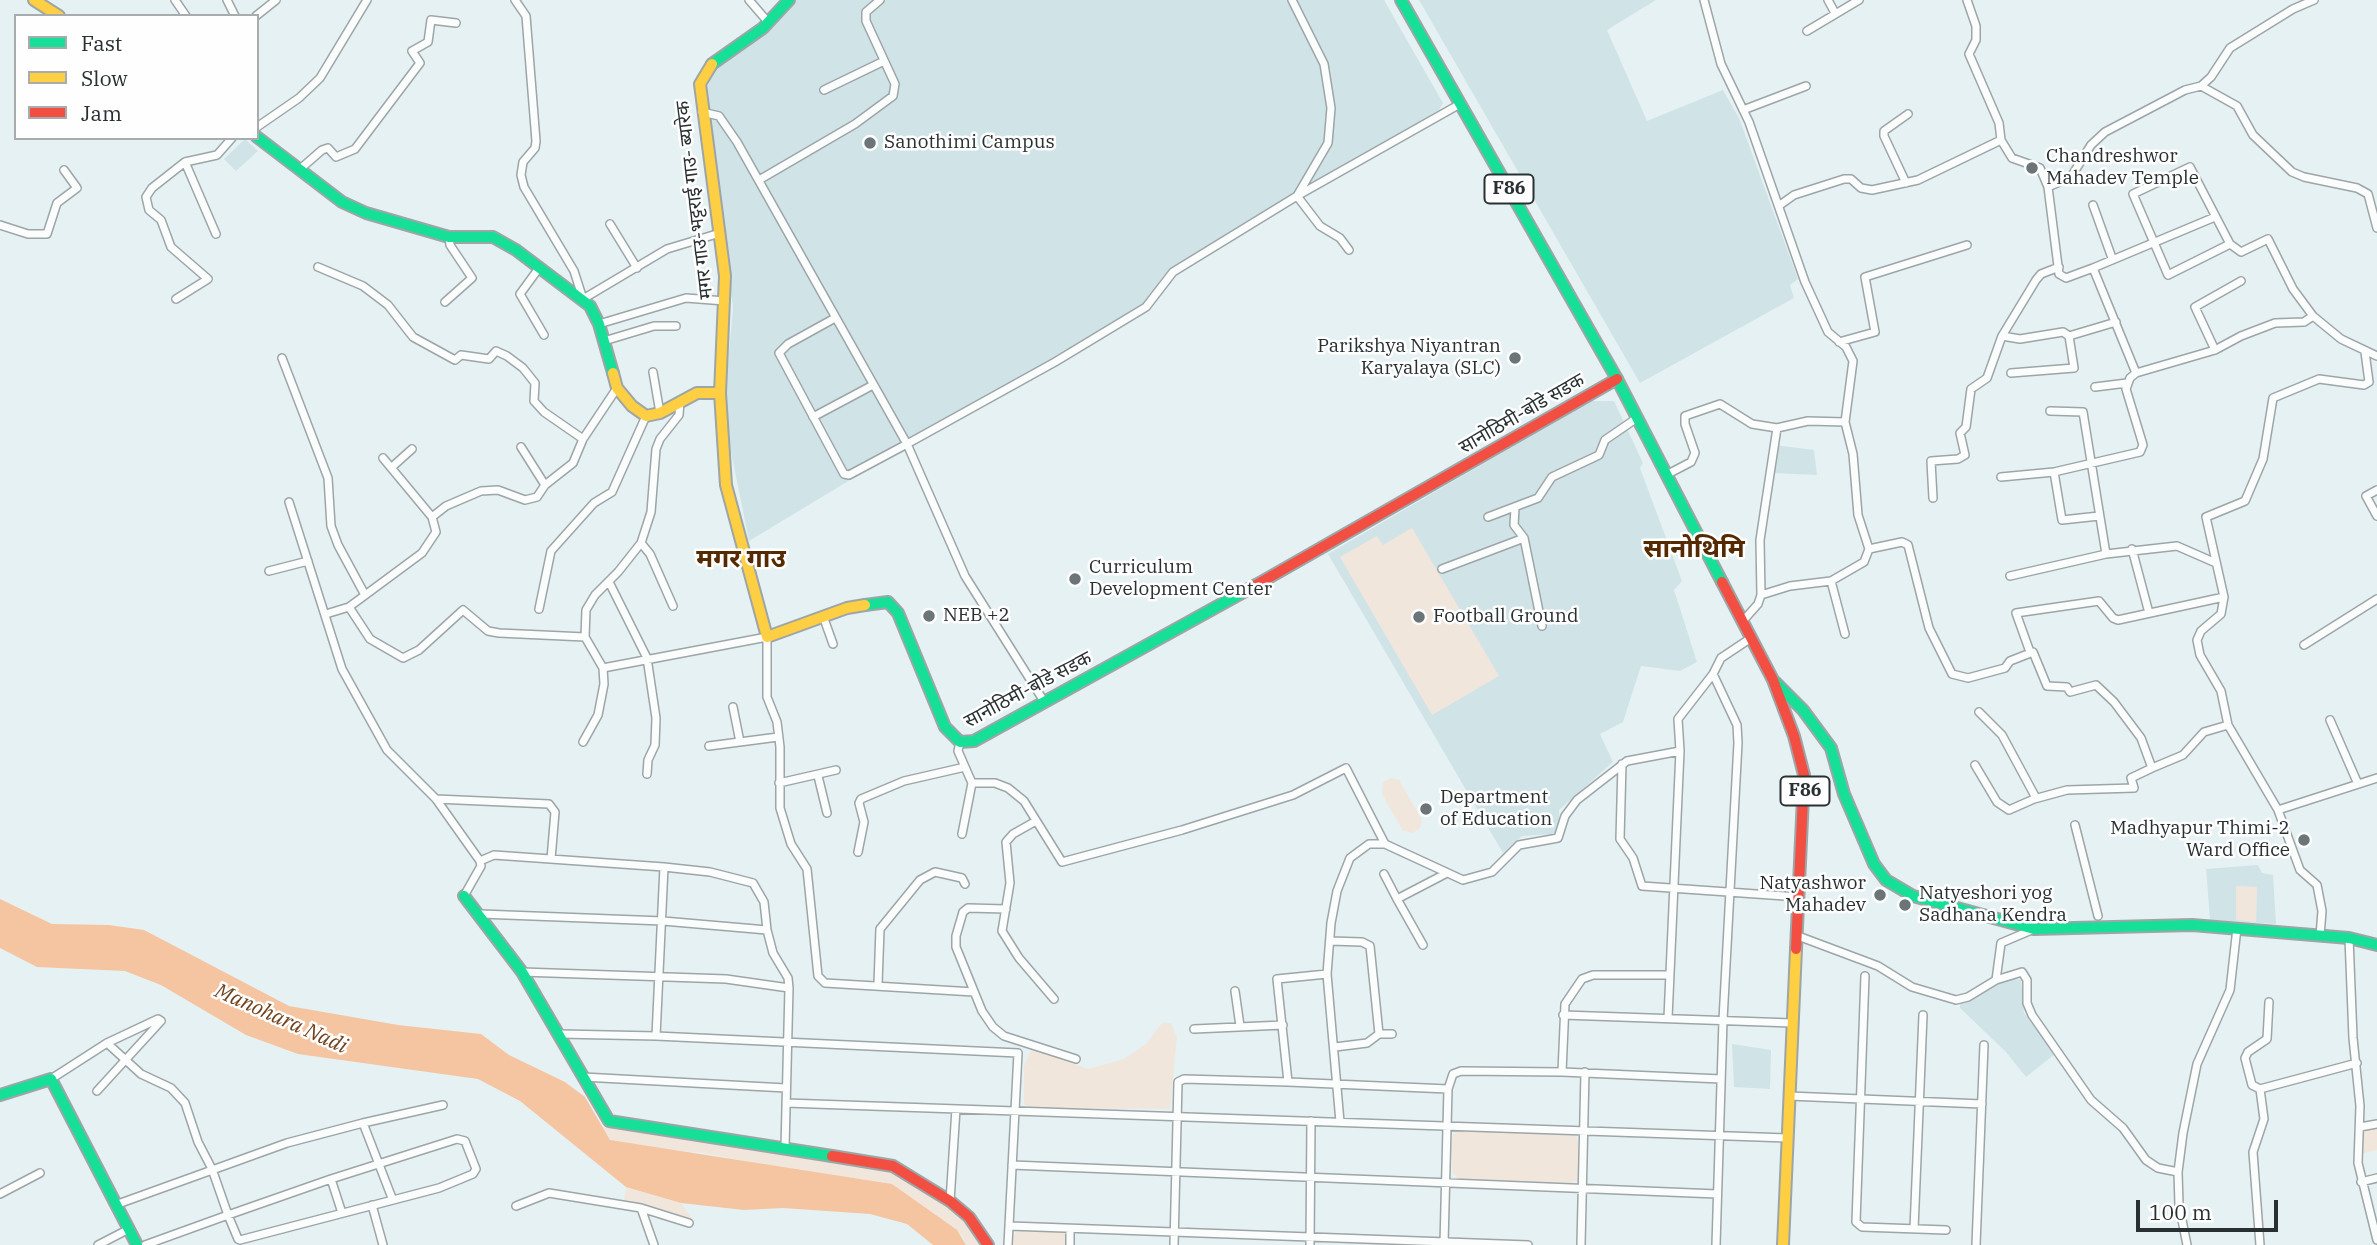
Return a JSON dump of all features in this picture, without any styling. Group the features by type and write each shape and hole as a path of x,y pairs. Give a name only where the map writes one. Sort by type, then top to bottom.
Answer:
{"main road":[{"name":"मगर गाउ-भट्टराई गाउ- ब्यारेक","path":"719,393 725,301 720,233 700,84 712,64 768,22 789,0"},
{"name":"F86","path":"1401,0 1617,379 1773,680 1794,736 1804,775 1783,1245"},
{"path":"36,1 56,14"},
{"path":"259,139 342,202 366,213 449,237 493,237 503,240 583,299 599,324 617,388 632,406 646,416 660,413 698,393 719,393 726,485 767,637"},
{"name":"सानोठिमी-बोडे सडक","path":"767,637 823,616 881,603 894,607 945,727 960,742 974,741 1401,505 1617,379"},
{"path":"1773,680 1803,710 1831,748 1844,794 1870,857 1886,880 1925,900 2034,929 2168,924 2349,938 2377,945"},
{"path":"464,896 481,914 522,972 560,1034 603,1115 615,1125 893,1166 950,1201 969,1217 988,1245"},
{"path":"0,1096 51,1079 137,1245"}],"street":[{"path":"258,14 276,0"},
{"path":"259,126 299,98 320,78 367,0"},
{"path":"749,0 768,22"},
{"path":"759,180 855,124 893,96 895,84 866,21 866,12 880,0"},
{"path":"1292,0 1324,64 1331,107 1328,143 1297,196"},
{"path":"1703,0 1721,64 1744,110 1821,320 1846,347 1853,361 1845,422 1853,454 1858,515 1869,549 1864,562 1831,582 1790,586 1761,595"},
{"path":"1828,0 1835,13"},
{"path":"1807,30 1859,0"},
{"path":"1967,0 1976,26 1976,40 1969,54 1999,123 2001,140 2011,158 2040,169 2048,187 2062,277 2093,268 2215,216"},
{"path":"2048,187 2071,177 2091,145 2105,132 2185,90 2201,86 2211,77 2230,48 2292,9 2314,0"},
{"path":"517,1 526,16 536,141 535,148 523,162 521,175 524,187 575,271 583,299 678,244 720,233"},
{"path":"298,170 305,161 328,148 336,157 355,149 420,63 412,51 428,42 431,20 456,23"},
{"path":"824,90 884,61"},
{"path":"1744,110 1806,86"},
{"path":"2201,86 2236,106 2253,135 2292,172 2357,188 2368,194 2377,228"},
{"path":"835,318 780,351 844,474 849,475 1055,362 1146,307 1173,272 1297,196 1460,104"},
{"path":"702,112 719,117 759,180 907,444 965,576 1045,703"},
{"path":"1906,183 1884,131 1908,114"},
{"path":"176,299 208,279 171,247 161,220 149,210 146,197 152,188 186,162 218,155 230,140"},
{"path":"1780,205 1794,195 1844,178 1852,179 1866,190 1918,180 2001,140"},
{"path":"186,162 216,234"},
{"path":"2230,244 2168,275 2133,194 2190,167 2230,244 2241,252 2268,239 2294,289 2313,316 2341,339 2377,356"},
{"path":"0,225 28,234 47,234 57,203 77,188 64,170"},
{"path":"1297,196 1320,226 1340,238 1349,250"},
{"path":"2093,205 2112,258"},
{"path":"610,224 637,268"},
{"path":"445,302 472,278 450,245 449,237"},
{"path":"1839,342 1875,332 1866,277 1967,245"},
{"path":"318,267 363,286 388,305 414,337 455,359 461,355 489,359 496,351 507,356 535,383 534,401 544,412 583,439"},
{"path":"1933,498 1931,461 1965,455 1960,433 1966,427 1970,394 1987,379 2002,336 2036,280 2041,274 2059,267"},
{"path":"539,268 520,294 544,335"},
{"path":"2093,268 2136,373"},
{"path":"2215,350 2195,307 2241,281"},
{"path":"599,324 686,298 725,301"},
{"path":"2095,387 2127,383 2136,373 2215,350 2275,323 2304,322 2313,316"},
{"path":"2068,336 2116,321"},
{"path":"604,341 654,326 676,326"},
{"path":"2002,336 2020,339 2068,332 2074,368 2011,373"},
{"path":"2320,936 2322,911 2318,885 2300,870 2278,810 2228,725 2221,691 2197,646 2201,631 2221,614 2224,597 2206,517 2245,501 2263,459 2273,398 2319,379 2364,385 2369,382 2365,352"},
{"path":"282,358 328,478 331,526 338,545 365,595"},
{"path":"653,372 660,413"},
{"path":"2001,477 2091,466 2143,449 2128,398 2127,383"},
{"path":"813,417 873,385"},
{"path":"432,517 466,496 498,490 525,500 537,496 545,485 573,463 583,439 617,388"},
{"path":"583,742 601,702 603,668 585,636 584,618 590,603 640,543 651,512 656,449 660,439 679,415 680,401"},
{"path":"1665,475 1691,462 1695,453 1685,425 1685,416 1720,404 1752,424 1777,428 1798,422 1845,422"},
{"path":"2050,411 2083,412 2106,554"},
{"path":"539,609 551,551 594,503 612,492 646,416"},
{"path":"1488,517 1538,498 1558,472 1598,455 1605,440 1637,418"},
{"path":"1742,622 1758,604 1761,595 1760,540 1777,428"},
{"path":"521,447 545,485"},
{"path":"391,467 412,449"},
{"path":"326,614 349,607 430,545 436,532 432,517 383,458"},
{"path":"2054,472 2062,520 2099,516"},
{"path":"2377,490 2366,496 2377,516"},
{"path":"289,502 342,669 387,750 436,799 480,861 481,866 464,896"},
{"path":"1514,508 1514,525 1524,538 1542,626"},
{"path":"1442,569 1524,538"},
{"path":"1869,549 1902,542 1908,545 1929,628 1952,674 1968,677 2005,668 2010,661 2030,652"},
{"path":"640,543 650,554 673,606"},
{"path":"2010,576 2132,549 2181,547 2216,563"},
{"path":"2132,549 2149,613"},
{"path":"269,571 308,561"},
{"path":"608,582 647,658 656,718 655,745 648,760 647,774"},
{"path":"1831,582 1845,634"},
{"path":"2152,768 2141,738 2114,702 2096,685 2070,692 2067,687 2047,686 2015,613 2099,601 2115,620 2224,597"},
{"path":"2304,645 2377,600"},
{"path":"349,607 370,639 403,658 419,650 463,610 488,631 585,636"},
{"path":"823,616 833,645"},
{"path":"603,668 767,637 767,697 777,722 784,827 807,869 818,976 825,983 974,992"},
{"path":"1668,1018 1680,751 1678,719 1713,674 1721,658 1751,638"},
{"path":"1713,674 1737,725 1716,1245"},
{"path":"733,707 740,742"},
{"path":"1979,712 2002,736 2036,798"},
{"path":"2330,720 2358,784"},
{"path":"1975,765 1997,802 2013,809 2036,798 2079,789 2134,788 2131,778 2183,755 2204,732 2228,725"},
{"path":"709,746 778,737"},
{"path":"960,742 958,751 972,783 962,834"},
{"path":"1340,1122 1326,956 1331,941 1337,891 1350,858 1369,844 1385,844 1445,874 1463,880 1476,878 1492,872 1520,845 1558,838 1565,816 1577,800 1622,764 1639,757 1680,751"},
{"path":"1622,764 1619,839 1622,847 1633,858 1642,886 1799,897"},
{"path":"858,852 864,822 859,803 861,799 904,781 965,767"},
{"path":"972,783 987,782 1008,788 1024,801 1058,858 1066,863 1293,794 1346,768 1385,844"},
{"path":"779,783 836,770"},
{"path":"818,776 827,813"},
{"path":"2278,810 2377,778"},
{"path":"436,799 549,804 555,812 551,859"},
{"path":"1036,821 1009,836 1006,842 1010,883 1002,931 1054,999"},
{"path":"2075,825 2098,915"},
{"path":"480,861 494,855 664,867 710,872 753,883 764,902 773,953 788,978 785,1148"},
{"path":"656,1036 664,867"},
{"path":"878,985 880,929 920,880 935,872 962,878 965,884"},
{"path":"1384,874 1423,945"},
{"path":"1398,899 1445,874"},
{"path":"1006,909 975,906 963,912 956,947 974,992 993,1027 1019,1042 1076,1059"},
{"path":"481,914 663,921 767,930"},
{"path":"2187,1245 2179,1205 2178,1172 2197,1064 2230,990 2236,928"},
{"path":"1996,980 2001,943 2034,929"},
{"path":"1798,936 1878,966 1912,987 1956,1000 1996,980 2022,972 2027,980 2027,1003 2032,1015 2091,1100 2123,1128 2146,1160 2158,1168 2178,1172"},
{"path":"2349,938 2361,1182 2374,1218 2377,1240"},
{"path":"1331,941 1362,942 1370,946 1378,1034"},
{"path":"522,972 726,979 789,988"},
{"path":"1288,1082 1277,979 1327,974"},
{"path":"1562,1072 1563,1015 1569,996 1588,976 1668,975"},
{"path":"1865,976 1856,1222 1861,1227 1946,1230"},
{"path":"1235,991 1240,1026"},
{"path":"2269,1002 2267,1039 2248,1052 2245,1058 2252,1085 2260,1089 2357,1063"},
{"path":"1563,1015 1792,1023"},
{"path":"1914,1229 1923,1015"},
{"path":"51,1079 107,1043 161,1021 97,1091"},
{"path":"1194,1029 1283,1025"},
{"path":"560,1034 1018,1053"},
{"path":"1335,1047 1367,1043 1378,1034 1392,1034"},
{"path":"1008,1245 1019,1042"},
{"path":"107,1043 141,1074 177,1093 189,1109 198,1142 212,1170 228,1215 240,1240 392,1198 439,1188 473,1174 476,1168 462,1139 331,1179 228,1215 145,1245"},
{"path":"1976,1245 1984,1045"},
{"path":"1444,1243 1448,1089 1453,1074 1461,1071 1585,1072 1721,1079"},
{"path":"1581,1245 1585,1072"},
{"path":"583,1077 786,1088"},
{"path":"1174,1245 1178,1082 1184,1079 1448,1089"},
{"path":"2260,1089 2264,1119 2253,1152 2260,1245"},
{"path":"1789,1096 1982,1104"},
{"path":"786,1103 1788,1138"},
{"path":"118,1204 287,1143 443,1105"},
{"path":"950,1201 954,1180 956,1109"},
{"path":"1310,1242 1311,1121"},
{"path":"363,1123 392,1198"},
{"path":"2360,1127 2377,1124"},
{"path":"1012,1165 1717,1194"},
{"path":"0,1194 40,1173"},
{"path":"2361,1182 2377,1178"},
{"path":"331,1179 342,1213"},
{"path":"516,1206 549,1194 641,1208 690,1223"},
{"path":"372,1205 383,1245"},
{"path":"641,1208 654,1245"},
{"path":"1010,1226 1174,1232 1310,1242 1528,1245"},
{"path":"97,1245 129,1229"},
{"path":"1070,1230 1070,1245"}],"shaded area":[{"path":"795,0 1384,0 1443,103 1439,110 1165,274 1147,301 749,541 728,437 726,385 733,308 706,90 718,64"},
{"path":"1419,0 1656,0 1607,30 1647,121 1723,90 1739,118 1798,279 1790,285 1794,298 1640,383"},
{"path":"244,140 258,151 236,171 224,159"},
{"path":"1591,401 1614,401 1643,463 1640,468 1682,581 1674,590 1697,662 1680,671 1641,666 1623,722 1600,734 1613,762 1559,810 1560,828 1554,834 1522,836 1503,853 1328,554"},
{"path":"1775,445 1814,450 1817,475 1773,473"},
{"name":"Football Ground","path":"1412,528 1499,676 1432,715 1340,557 1377,536 1383,545"},
{"path":"1391,778 1399,780 1422,820 1420,828 1413,833 1403,831 1382,794 1383,782"},
{"path":"2258,865 2262,873 2273,875 2276,924 2210,920 2206,869"},
{"path":"2236,886 2257,887 2256,922 2236,920"},
{"path":"2021,980 2024,1013 2055,1054 2026,1077 2005,1051 1960,1008 1960,1003 2002,982"},
{"path":"1162,1023 1171,1023 1177,1037 1170,1109 1031,1108 1024,1104 1024,1066 1030,1052 1035,1050 1088,1069 1124,1059 1146,1044"},
{"path":"1732,1044 1771,1050 1770,1089 1734,1087"},
{"path":"601,1127 892,1172 906,1177 966,1221 982,1245 966,1245 963,1236 892,1184 704,1153 636,1147 610,1140"},
{"path":"2377,1128 2377,1150 2361,1154 2364,1131"},
{"path":"1458,1130 1575,1135 1578,1141 1578,1181 1568,1183 1458,1179 1452,1172 1452,1136"},
{"path":"626,1187 681,1203 693,1220 624,1201"},
{"path":"1020,1229 1067,1233 1067,1245 1013,1245 1014,1235"}],"water":[{"name":"Manohara Nadi","path":"0,899 52,924 109,925 144,930 289,1006 398,1025 481,1034 509,1055 565,1082 585,1097 610,1140 892,1184 957,1230 966,1245 933,1245 907,1224 870,1214 783,1208 744,1210 681,1203 626,1187 520,1101 478,1079 298,1054 246,1035 161,985 125,971 37,967 0,948"}],"traffic: fast":[{"path":"712,64 763,28 789,0"},
{"path":"1401,0 1617,379 1722,582"},
{"path":"259,139 342,202 366,213 449,237 493,237 516,250 590,306 599,324 613,373"},
{"path":"865,605 888,602 898,613 945,727 960,742 974,741 1256,585"},
{"path":"1775,682 1803,710 1831,748 1844,794 1874,864 1886,880 1913,896 2034,929 2192,925 2349,938 2377,945"},
{"path":"464,896 522,972 609,1121 832,1156"},
{"path":"0,1095 51,1079 137,1245"}],"traffic: slow":[{"path":"34,0 56,14"},
{"path":"712,64 700,84 725,276 720,393"},
{"path":"613,373 617,388 632,406 646,416 660,413 697,393 720,393 726,485 767,637 847,608 865,605"},
{"path":"1783,1245 1796,949"}],"traffic: jam":[{"path":"1256,585 1617,379"},
{"path":"1722,582 1773,680 1794,736 1804,775 1796,949"},
{"path":"832,1156 893,1166 950,1201 969,1217 988,1245"}],"place":[{"name":"Sanothimi Campus","path":"870,143"},
{"name":"Chandreshwor Mahadev Temple","path":"2032,168"},
{"name":"Parikshya Niyantran Karyalaya (SLC)","path":"1515,358"},
{"name":"Curriculum Development Center","path":"1075,579"},
{"name":"NEB +2","path":"929,616"},
{"name":"Football Ground","path":"1419,617"},
{"name":"Department of Education","path":"1426,809"},
{"name":"Madhyapur Thimi-2 Ward Office","path":"2304,840"},
{"name":"Natyashwor Mahadev","path":"1880,895"},
{"name":"Natyeshori yog Sadhana Kendra","path":"1905,905"}],"district":[{"name":"सानोथिमि","path":"1694,549"},
{"name":"मगर गाउ","path":"741,559"}]}
